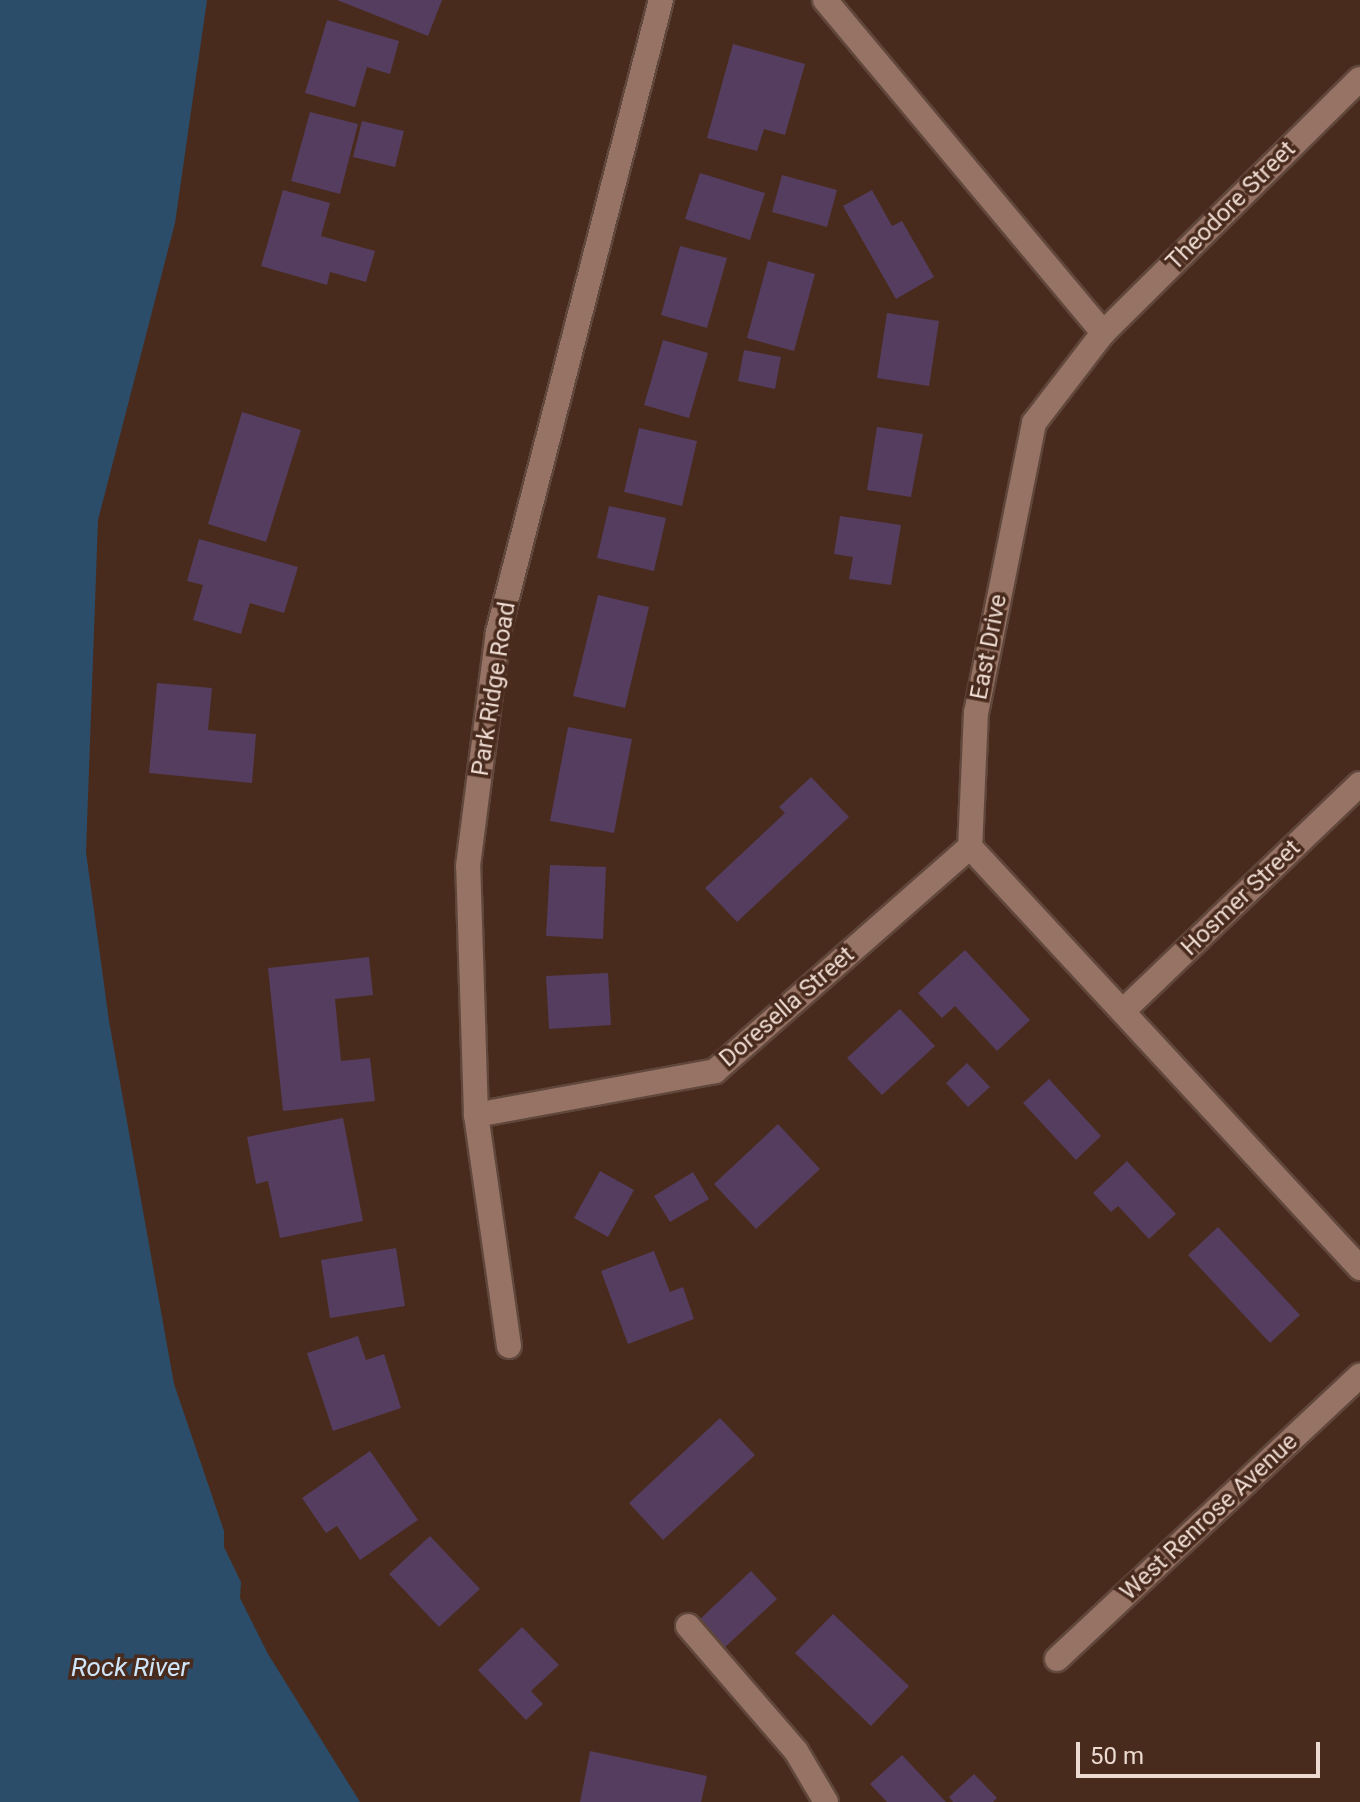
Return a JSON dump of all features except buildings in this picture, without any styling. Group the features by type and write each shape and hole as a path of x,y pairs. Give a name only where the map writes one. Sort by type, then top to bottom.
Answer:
{"street":[{"name":"Park Ridge Road","path":"509,1346 476,1115 468,866 498,632 661,0"},
{"path":"825,0 1103,333"},
{"name":"Theodore Street","path":"1103,333 1360,79"},
{"name":"East Drive","path":"970,847 976,712 1034,423 1103,333"},
{"name":"Hosmer Street","path":"1123,1011 1360,784"},
{"name":"Doresella Street","path":"476,1115 715,1071 970,847"},
{"path":"970,847 1360,1268"},
{"name":"West Renrose Avenue","path":"1057,1659 1360,1375"},
{"path":"688,1626 796,1751 826,1802"}],"water":[{"name":"Rock River","path":"0,0 207,0 175,223 98,520 86,852 109,1021 174,1384 224,1531 224,1547 241,1582 240,1598 268,1654 360,1802 0,1802"}]}
